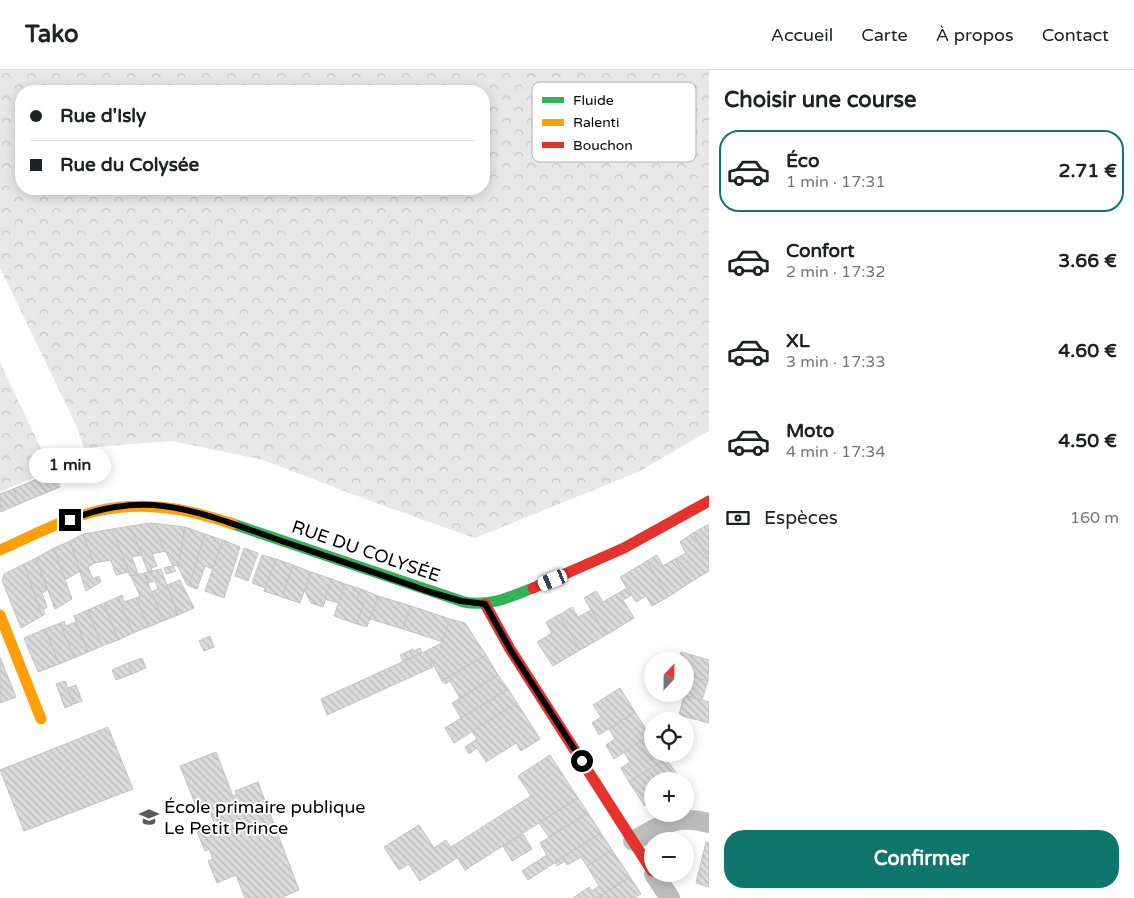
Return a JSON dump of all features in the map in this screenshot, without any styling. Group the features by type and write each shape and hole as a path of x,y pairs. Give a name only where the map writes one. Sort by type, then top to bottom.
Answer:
{"street":[{"name":"RUE DU COLYSÉE","path":"0,550 87,513 127,506 161,506 216,518 430,592 461,601 485,604 510,597 597,562 659,531 709,501"},
{"path":"485,604 510,649 644,858"},
{"path":"0,615 41,719"},
{"path":"633,841 665,823 676,820 709,823"},
{"path":"660,882 670,898"}],"green space":[{"path":"0,70 709,70 709,431 638,472 475,538 263,460 172,441 84,448 77,427 0,268"},
{"path":"0,362 51,470 0,492"}],"building":[{"path":"54,472 60,487 19,504 13,489"},
{"path":"13,489 19,504 0,512 0,494"},
{"path":"151,523 166,551 152,554 157,566 151,568 152,571 148,572 130,526"},
{"path":"151,523 185,527 178,567 177,565 173,566"},
{"path":"709,524 709,560 693,533"},
{"path":"130,526 142,555 132,557 138,574 130,576 112,529"},
{"path":"185,527 205,534 189,586 178,567"},
{"path":"112,529 129,572 116,575 111,560 94,563 83,534"},
{"path":"693,533 709,560 709,571 689,583 675,559 686,553 680,542"},
{"path":"83,534 94,563 88,567 93,579 99,576 101,582 86,591 70,541"},
{"path":"205,534 223,540 213,569 205,566 197,589 189,586"},
{"path":"223,540 240,547 224,598 205,591"},
{"path":"70,541 80,571 65,580 54,548"},
{"path":"54,548 72,599 55,609 36,558"},
{"path":"244,548 258,553 248,581 235,576"},
{"path":"262,555 276,559 265,588 252,583"},
{"path":"657,555 663,566 675,559 689,583 668,597 647,561"},
{"path":"36,558 47,590 42,593 47,607 43,610 45,614 42,616 24,564"},
{"path":"276,559 293,565 282,597 264,591"},
{"path":"647,561 668,597 652,606 646,596 636,602 620,577"},
{"path":"24,564 42,616 21,628 2,580 4,574"},
{"path":"293,565 311,572 300,603 282,597"},
{"path":"173,566 176,571 166,574 164,568"},
{"path":"161,569 178,615 163,621 151,592 158,589 155,581 147,583 144,573"},
{"path":"311,572 332,579 323,607 311,603 305,591"},
{"path":"144,573 163,621 148,627 136,598 140,596 131,576"},
{"path":"332,579 345,584 339,603 325,599"},
{"path":"180,580 194,608 178,615 167,585"},
{"path":"345,584 361,589 357,600 364,603 357,624 334,616"},
{"path":"627,588 632,595 623,600 634,618 606,635 584,598 596,591 603,602"},
{"path":"361,589 378,596 367,627 357,624 364,603 357,600"},
{"path":"122,595 124,602 136,598 148,627 133,633 118,597"},
{"path":"378,596 411,606 403,629 370,619"},
{"path":"118,597 133,633 118,640 104,603"},
{"path":"104,603 118,640 102,646 88,610"},
{"path":"411,606 450,619 443,642 403,629"},
{"path":"572,607 578,617 591,610 606,635 580,650 559,615"},
{"path":"88,610 102,646 88,652 74,616"},
{"path":"559,615 580,650 553,666 537,642 552,633 546,622"},
{"path":"450,619 465,623 486,655 442,681 426,651 442,643"},
{"path":"64,621 66,626 76,622 88,652 74,658 60,623"},
{"path":"60,623 74,658 59,664 45,629"},
{"path":"45,629 59,664 38,672 24,638"},
{"path":"210,636 214,647 204,651 199,641"},
{"path":"420,648 422,653 403,661 400,655"},
{"path":"426,651 433,667 327,715 321,699"},
{"path":"486,655 498,675 460,698 450,681 445,684 442,681"},
{"path":"694,656 709,660 708,681 694,677"},
{"path":"0,657 16,697 0,703"},
{"path":"142,658 146,668 132,674 128,663"},
{"path":"128,663 132,674 116,680 112,670"},
{"path":"498,675 508,689 461,718 452,703"},
{"path":"694,677 708,681 702,700 694,698"},
{"path":"65,681 74,704 65,708 56,684"},
{"path":"76,685 82,701 74,704 68,688"},
{"path":"620,688 635,712 599,735 592,723 601,717 593,705"},
{"path":"508,689 517,703 454,743 445,728"},
{"path":"694,698 709,702 709,723 694,719 694,712 680,712 682,702 694,702"},
{"path":"517,703 540,739 521,751 516,743 486,762 477,748 469,754 465,747 477,739 472,731"},
{"path":"635,712 644,726 644,739 614,759 606,745 615,739 609,729"},
{"path":"108,727 133,789 24,831 0,770"},
{"path":"644,739 644,762 661,762 629,782 621,768 630,762 624,752"},
{"path":"216,752 233,796 237,795 235,791 258,782 299,890 281,898 245,898 236,875 217,883 208,861 213,859 209,849 205,851 196,829 214,822 208,807 198,811 180,766"},
{"path":"550,755 578,798 465,870 451,847 531,796 518,776"},
{"path":"661,762 668,762 675,772 645,772"},
{"path":"644,773 644,804 629,782"},
{"path":"578,798 588,813 549,837 539,823"},
{"path":"588,813 601,833 528,880 522,871 547,855 540,843"},
{"path":"419,825 434,848 446,840 457,858 420,881 409,864 399,870 384,847"},
{"path":"601,833 612,850 587,866 581,857 567,865 565,861 557,866 555,862"},
{"path":"523,834 532,849 512,861 503,846"},
{"path":"706,842 709,843 709,887 696,883"},
{"path":"612,850 630,877 597,898 573,898 589,887 592,891 599,886 587,866"},
{"path":"630,877 641,894 634,898 597,898"}],"traffic: fast":[{"path":"233,524 464,602 491,602 508,598 533,588"}],"traffic: slow":[{"path":"0,550 72,518 97,511 131,506 183,510 233,524"},
{"path":"0,615 41,719"}],"traffic: jam":[{"path":"533,588 624,548 709,501"},
{"path":"485,604 510,649 644,858"}],"place":[{"name":"École primaire publique Le Petit Prince","path":"149,817"}],"route":[{"path":"70,520 87,513 136,505 174,508 216,518 430,592 461,601 485,604 510,649 582,761"}]}
